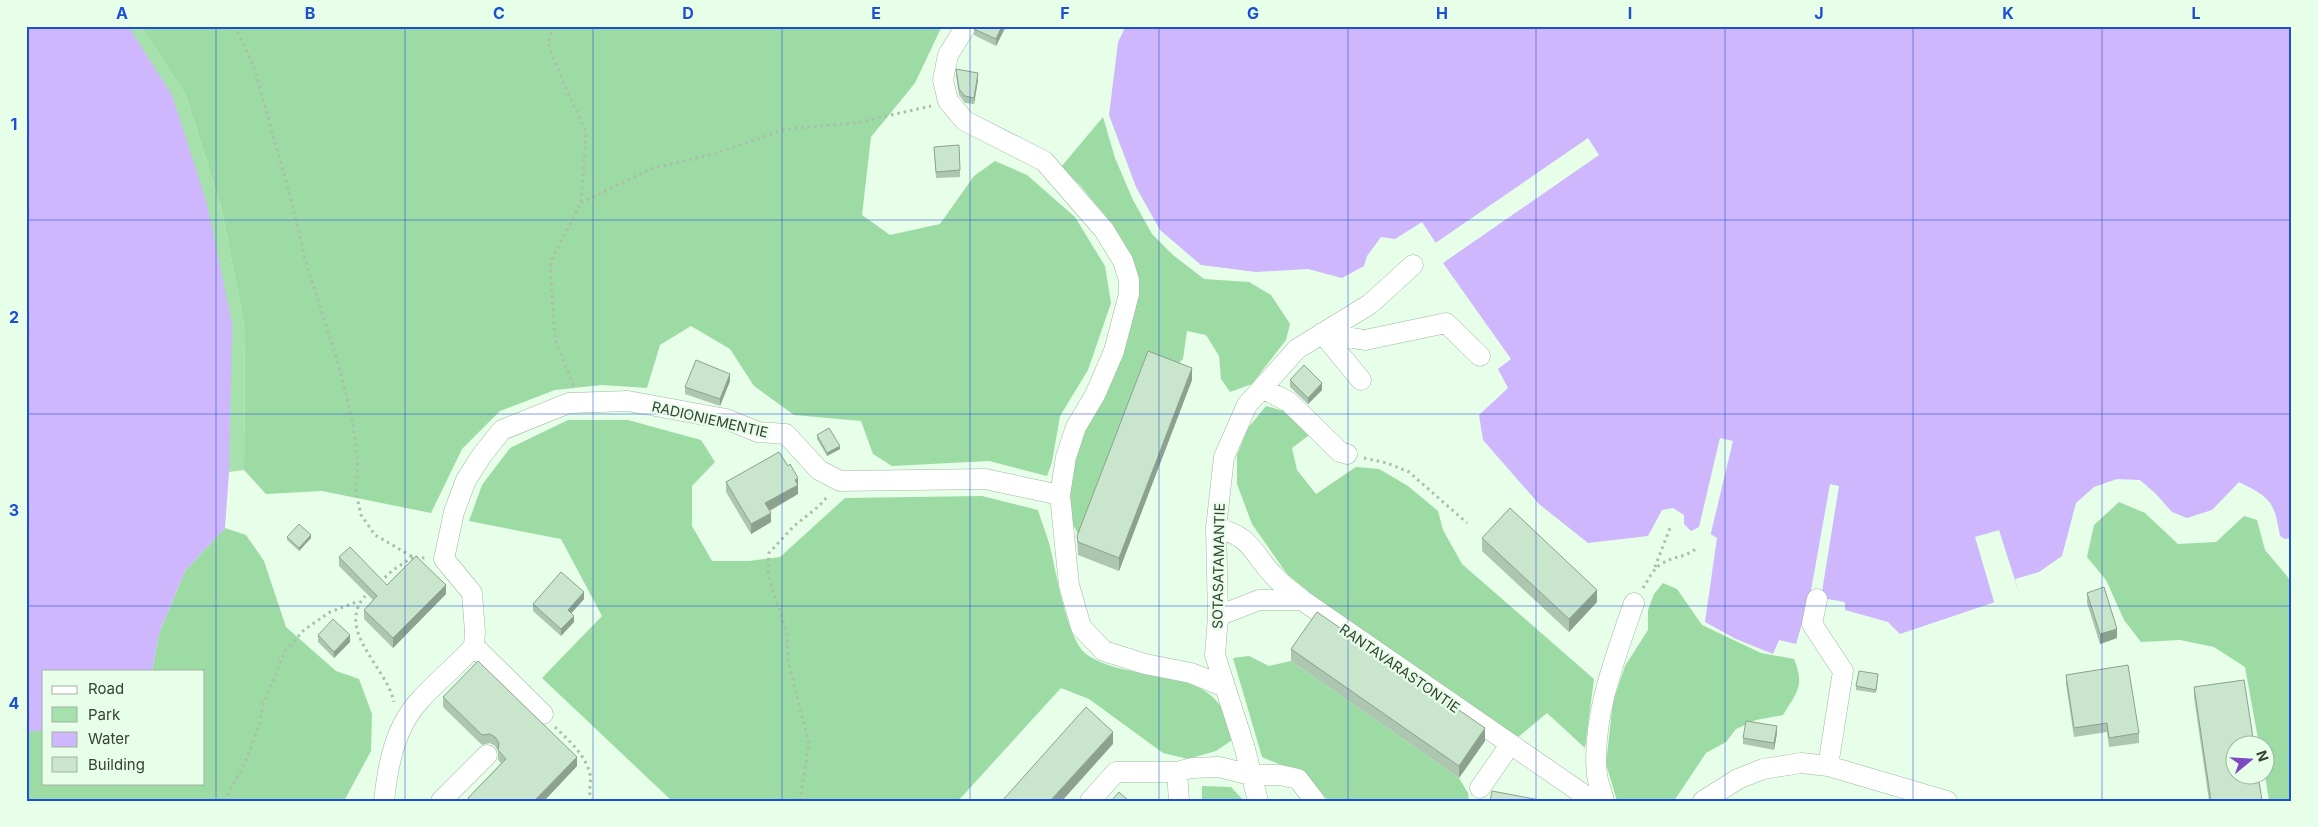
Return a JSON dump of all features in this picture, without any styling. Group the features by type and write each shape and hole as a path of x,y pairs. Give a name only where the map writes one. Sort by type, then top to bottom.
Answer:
{"street":[{"path":"966,26 948,55 943,80 948,101 965,121 1044,161 1104,230 1123,262 1128,280 1129,294 1114,350 1095,395 1076,427 1066,457 1060,495 1068,585 1081,626 1104,650 1146,664 1190,672 1225,687"},
{"name":"SOTASATAMANTIE","path":"1258,801 1215,656 1218,616 1216,528 1224,457 1247,405 1297,349 1370,304 1413,265"},
{"path":"1322,333 1365,340 1446,323 1480,356"},
{"path":"1322,333 1361,380"},
{"path":"1262,388 1289,402 1340,452 1347,454"},
{"name":"RADIONIEMENTIE","path":"444,559 454,512 466,480 482,455 502,430 569,403 628,401 726,419 758,432 786,434 819,470 840,481 985,479 1060,495"},
{"name":"RANTAVARASTONTIE","path":"1216,528 1230,531 1253,547 1274,577 1302,600 1593,801"},
{"path":"384,801 386,779 399,730 420,699 474,646 475,632 472,593 444,559"},
{"path":"1816,599 1812,624 1844,671 1828,766"},
{"path":"1218,616 1259,600 1302,600"},
{"path":"1604,801 1597,775 1598,737 1616,653 1634,603"},
{"path":"474,646 543,714"},
{"path":"1480,788 1510,744"},
{"path":"441,801 487,755"},
{"path":"1703,801 1738,779 1763,769 1801,763 1828,766 1947,801"},
{"path":"1090,801 1116,772 1177,772 1191,768 1219,767 1251,775 1280,775 1298,779 1315,801"},
{"path":"1177,772 1179,801"}],"path":[{"path":"235,26 254,68 292,203 305,259 339,366 352,419 358,460 356,493 361,515 375,535 413,557 444,559"},
{"path":"553,26 548,44 586,132 580,203 550,263 555,340 581,403"},
{"path":"580,203 650,169 717,153 786,129 856,123 911,112 948,101"},
{"path":"1347,454 1387,463 1409,472 1467,524"},
{"path":"800,801 809,744 788,662 787,633 768,575 769,553 794,526 819,506 840,481"},
{"path":"1634,603 1655,569 1670,528"},
{"path":"1655,569 1664,562 1688,556 1698,547"},
{"path":"224,801 244,765 259,726 263,705 285,651 304,630 330,612 359,601 393,570 413,557"},
{"path":"359,601 354,621 360,637 392,691 399,730"},
{"path":"543,714 580,752 590,775 589,796 592,801"}],"green space":[{"path":"107,26 141,26 186,96 222,211 245,329 244,470 229,472 213,465"},
{"path":"141,26 942,26 915,83 871,137 862,215 890,235 940,224 974,176 995,161 1027,175 1075,217 1105,266 1111,303 1088,370 1060,416 1052,462 1047,476 989,461 892,466 873,454 861,421 794,415 754,386 730,349 691,326 660,345 647,388 602,385 555,390 500,411 462,449 431,513 322,491 266,494 244,470 245,329 222,211 186,96"},
{"path":"1103,117 1115,158 1133,200 1152,234 1173,255 1204,279 1249,282 1271,295 1290,324 1286,340 1252,384 1230,392 1221,379 1219,356 1206,335 1187,331 1183,359 1175,367 1146,359 1078,534 1071,521 1068,483 1077,443 1137,274 1114,226 1079,184 1061,167"},
{"path":"1266,406 1291,413 1312,433 1292,448 1297,470 1316,494 1356,467 1379,469 1408,486 1438,511 1443,530 1462,564 1594,679 1585,748 1547,713 1517,738 1325,605 1287,574 1252,524 1237,484 1237,455 1248,428"},
{"path":"568,420 628,420 701,440 715,462 692,486 692,526 712,561 749,561 780,557 845,498 982,496 1038,510 1049,543 1067,619 1079,646 1086,654 1101,662 1119,668 1175,679 1207,693 1222,708 1232,740 1216,751 1188,759 1163,753 1089,699 1061,688 958,801 672,801 542,678 602,616 561,539 469,521 482,485 510,448"},
{"path":"2119,502 2145,513 2178,544 2216,542 2244,516 2257,520 2265,550 2292,582 2292,801 2269,801 2266,784 2276,784 2276,734 2257,734 2245,667 2214,647 2180,640 2141,642 2124,620 2106,580 2087,557 2094,525"},
{"path":"225,528 246,535 264,561 286,627 336,671 359,679 372,714 371,751 344,801 26,801 26,731 42,731 42,784 205,784 205,670 152,670 159,633 185,571"},
{"path":"1663,583 1677,589 1702,625 1761,653 1794,659 1799,676 1798,688 1783,715 1756,720 1736,729 1726,742 1706,753 1674,801 1617,801 1606,764 1613,702 1625,666 1648,630 1648,610 1654,594"},
{"path":"1249,656 1269,666 1291,661 1459,778 1468,793 1469,801 1328,801 1308,776 1262,757 1233,658"},
{"path":"1202,786 1231,787 1244,801 1202,801"}],"water":[{"path":"26,26 128,26 172,95 207,204 232,324 229,472 225,528 185,571 159,633 152,670 42,670 42,731 26,731"},
{"path":"1126,26 2292,26 2292,538 2285,539 2280,536 2276,515 2269,502 2258,492 2239,482 2212,510 2187,518 2172,512 2140,480 2117,479 2094,487 2076,503 2062,556 2039,572 2015,579 2019,594 1900,634 1888,622 1845,610 1845,602 1810,596 1796,644 1779,640 1773,654 1736,639 1705,622 1717,538 1699,527 1691,531 1684,524 1684,515 1673,508 1662,510 1648,536 1588,543 1539,504 1483,440 1479,415 1508,388 1498,369 1511,359 1443,263 1447,260 1422,222 1395,239 1381,237 1367,256 1364,266 1342,278 1308,269 1256,272 1201,265 1160,230 1136,187 1109,115 1118,42"}],"pier":[{"path":"1588,138 1599,155 1440,265 1444,259 1434,244"},
{"path":"1720,438 1733,441 1710,537 1698,531"},
{"path":"1830,484 1839,486 1821,598 1810,596"},
{"path":"1999,530 2020,596 1995,605 1975,537"}],"building":[{"path":"975,26 1002,26 996,39 974,29"},
{"path":"956,69 978,73 974,98 965,96 959,89"},
{"path":"959,145 960,170 936,172 934,147"},
{"path":"1148,351 1192,368 1119,558 1078,542 1077,536"},
{"path":"696,360 730,374 720,399 685,387"},
{"path":"1304,365 1322,383 1308,398 1290,380"},
{"path":"829,428 840,446 827,453 817,435"},
{"path":"779,452 788,466 790,464 798,478 795,480 798,485 765,503 771,513 751,524 726,482"},
{"path":"1510,508 1597,590 1569,619 1482,538"},
{"path":"299,524 311,535 299,548 287,537"},
{"path":"350,547 387,585 416,556 446,585 393,638 364,610 377,596 339,557"},
{"path":"561,572 584,592 568,610 574,616 561,629 533,604"},
{"path":"2104,587 2117,629 2100,634 2087,593"},
{"path":"1317,612 1485,728 1459,766 1291,649"},
{"path":"333,619 350,635 334,652 318,635"},
{"path":"478,661 577,757 534,801 471,801 468,798 506,759 498,750 499,743 495,737 490,734 482,735 443,697"},
{"path":"2128,665 2139,733 2109,738 2107,723 2074,728 2066,675"},
{"path":"1859,671 1878,674 1876,690 1856,686"},
{"path":"2244,680 2252,734 2226,734 2226,784 2259,784 2262,801 2211,801 2194,687"},
{"path":"1086,707 1113,732 1050,801 1002,801"},
{"path":"1746,721 1777,726 1774,743 1743,738"},
{"path":"1492,791 1545,801 1490,801"},
{"path":"1119,792 1129,801 1111,801"}]}
